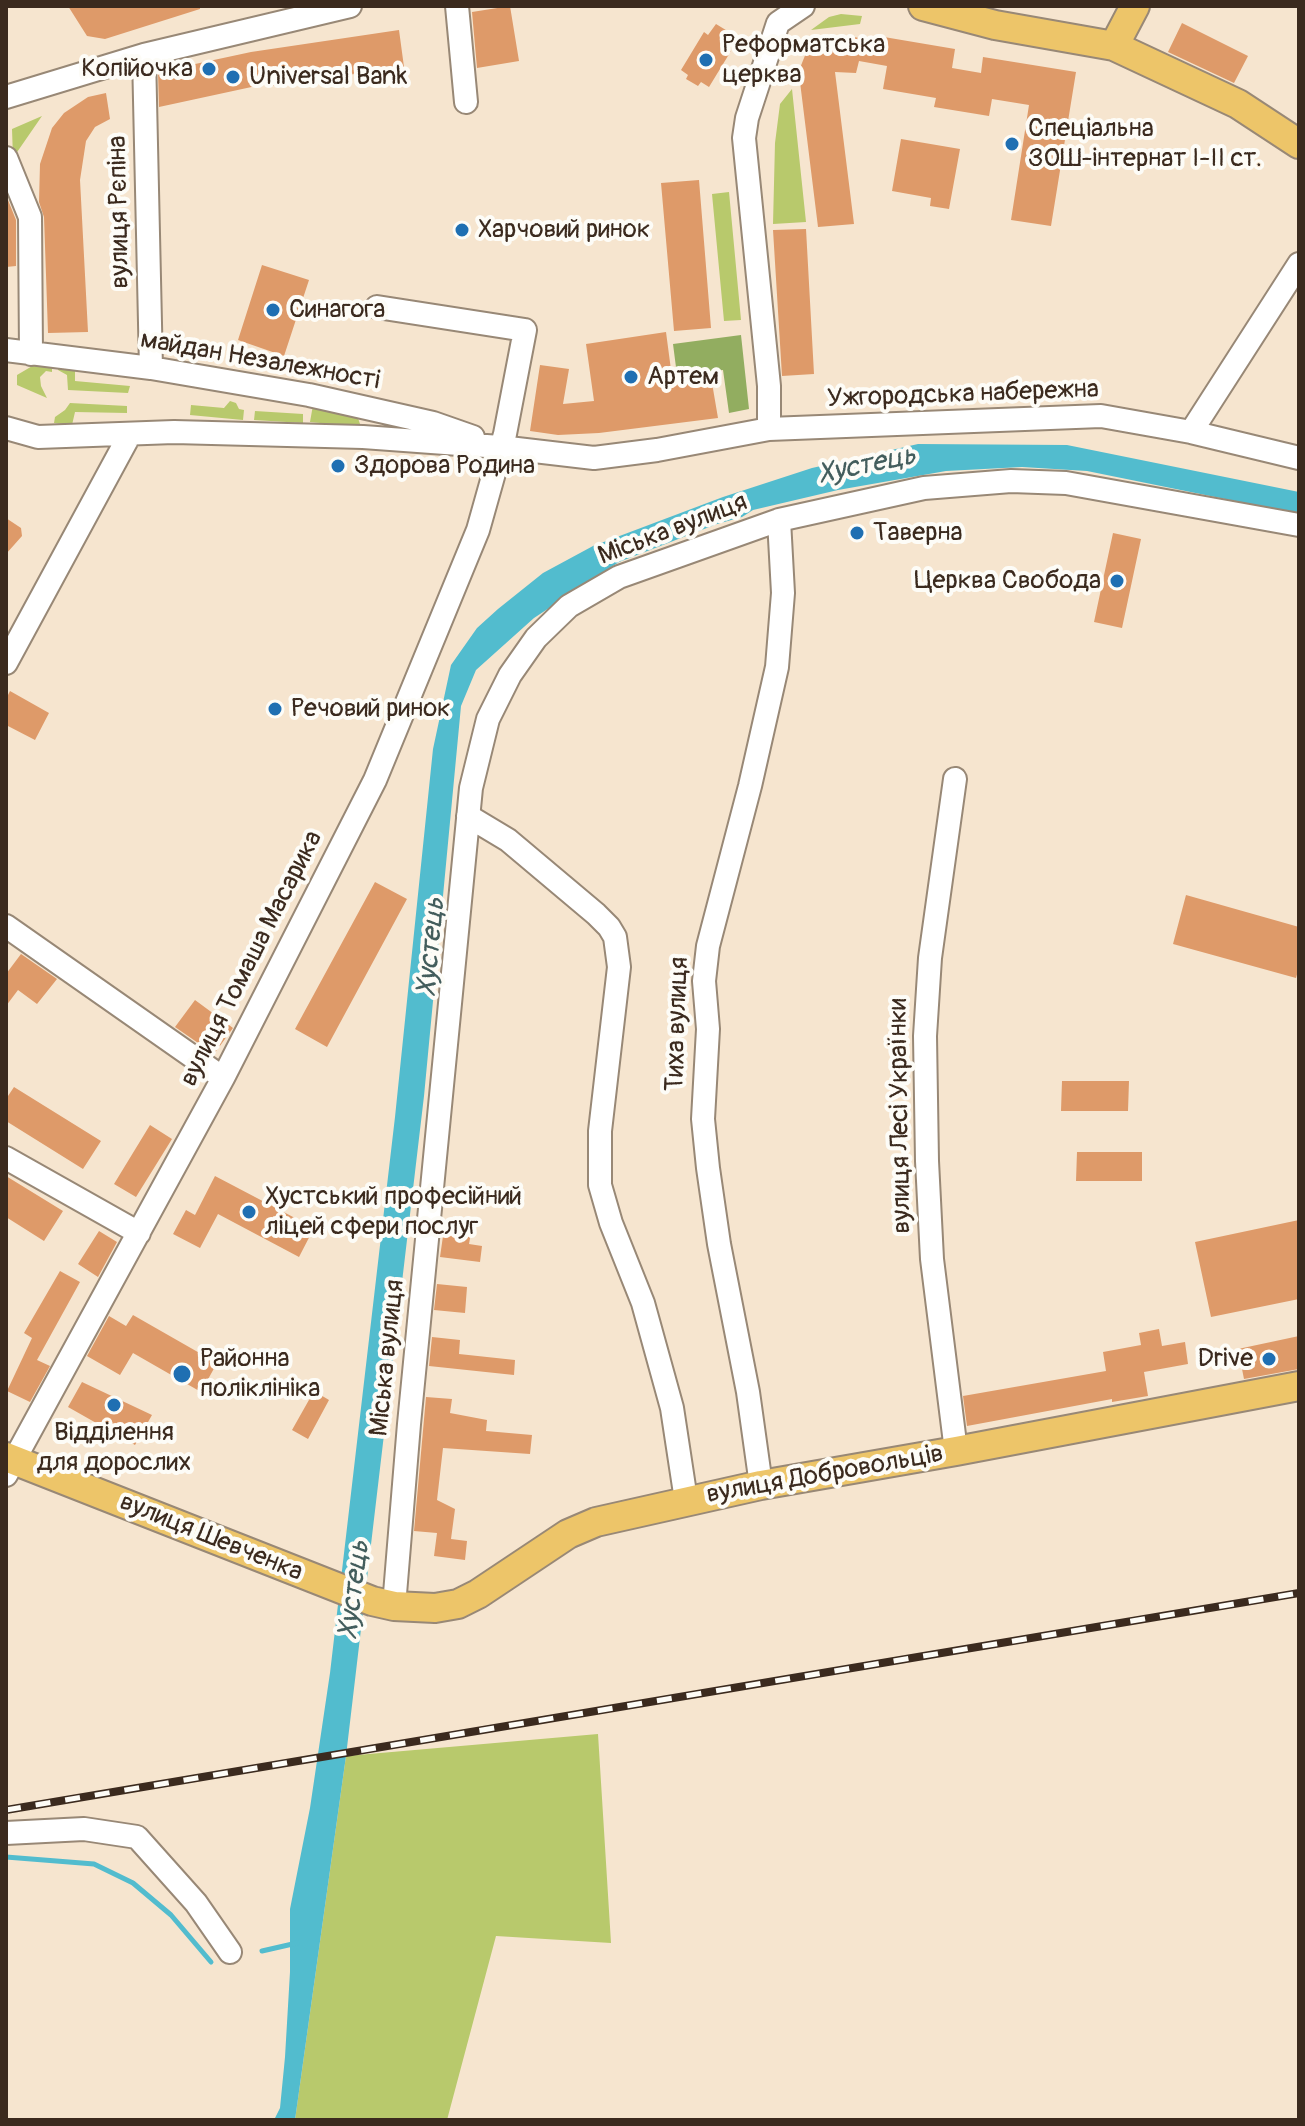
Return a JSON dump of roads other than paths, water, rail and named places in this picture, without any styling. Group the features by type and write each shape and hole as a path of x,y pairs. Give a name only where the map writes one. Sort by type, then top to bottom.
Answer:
{"main road":[{"path":"923,6 995,25 1114,46 1238,104 1299,144"},
{"path":"1114,46 1135,6"},
{"name":"вулиця Добровольців","path":"383,1603 435,1608 458,1604 581,1527 686,1500 1299,1386"},
{"name":"вулиця Шевченка","path":"8,1464 383,1603"}],"street":[{"path":"6,97 144,55 350,6"},
{"path":"457,6 466,102"},
{"path":"769,429 769,386 744,138 775,14 803,6"},
{"name":"вулиця Рєпіна","path":"144,55 151,368"},
{"path":"6,158 30,217 31,354"},
{"path":"1191,432 1299,264"},
{"name":"вулиця Томаша Масарика","path":"8,1464 223,1078 375,780 478,530 500,447 525,330 377,307"},
{"name":"майдан Незалежності","path":"6,350 151,368 309,395 433,423 500,447"},
{"name":"Ужгородська набережна","path":"769,429 1101,416 1191,432 1299,458"},
{"name":"майдан Незалежності","path":"6,428 38,437 174,432 363,437 500,447 594,458 657,450 769,429"},
{"path":"6,663 129,436"},
{"name":"Міська вулиця","path":"383,1603 406,1455 471,788 488,719 522,655 553,620 591,592 619,577 779,520 924,488 1038,481 1092,487 1299,525"},
{"name":"Тиха вулиця","path":"761,1485 748,1392 719,1244 708,1168 703,1119 708,1029 704,981 708,946 777,667 783,593 779,520"},
{"name":"вулиця Лесі Українки","path":"955,779 930,958 925,1036 932,1259 956,1451"},
{"path":"468,816 508,840 596,914 615,937 619,967 600,1131 600,1185 611,1223 643,1303 672,1408 686,1500"},
{"path":"6,926 223,1078"},
{"path":"6,1158 139,1233"},
{"path":"6,1833 84,1829 137,1837 196,1903 230,1952"}],"water":[{"name":"Хустець","path":"918,444 1067,445 1299,492 1299,514 1087,471 1022,467 946,471 838,490 753,510 742,517 619,562 534,618 476,670 461,706 424,1096 346,1756 295,2120 274,2120 280,2108 285,2057 290,1909 310,1808 330,1673 395,1117 433,749 451,665 477,628 498,609 543,573 593,546 723,497 812,468"}],"waterway":[{"path":"6,1857 94,1864 133,1883 171,1915 211,1962"},
{"path":"262,1951 297,1943"}],"railway":[{"path":"6,1810 1299,1593"}],"place":[{"name":"Реформатська церква","path":"706,60"},
{"name":"Копійочка","path":"209,69"},
{"name":"Universal Bank","path":"233,77"},
{"name":"Спеціальна ЗОШ-інтернат І-ІІ ст.","path":"1012,144"},
{"name":"Харчовий ринок","path":"462,230"},
{"name":"Синагога","path":"273,310"},
{"name":"Артем","path":"631,377"},
{"name":"Здорова Родина","path":"338,466"},
{"name":"Таверна","path":"857,533"},
{"name":"Церква Свобода","path":"1117,581"},
{"name":"Речовий ринок","path":"275,709"},
{"name":"Хустський професійний ліцей сфери послуг","path":"249,1212"},
{"name":"Drive","path":"1269,1359"},
{"name":"Районна поліклініка","path":"182,1374"},
{"name":"Відділення для дорослих","path":"114,1405"}]}
